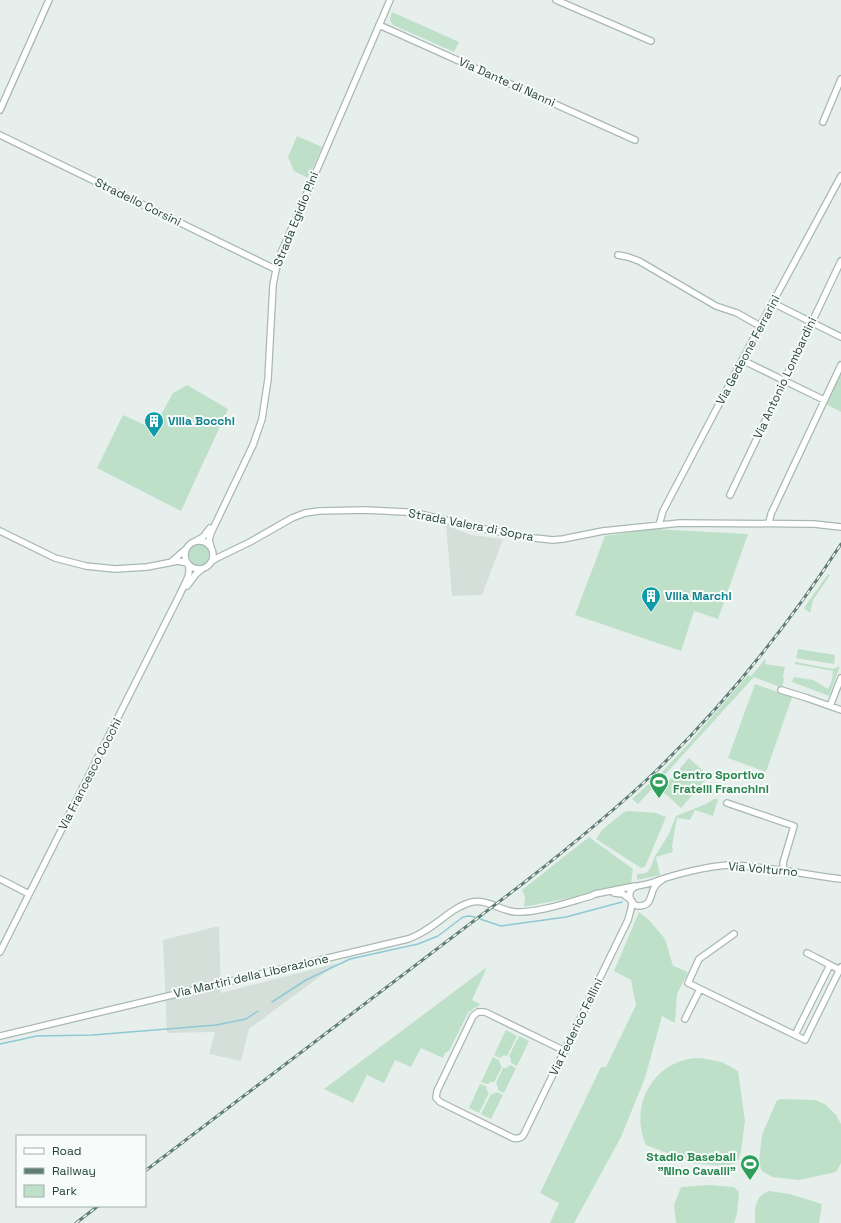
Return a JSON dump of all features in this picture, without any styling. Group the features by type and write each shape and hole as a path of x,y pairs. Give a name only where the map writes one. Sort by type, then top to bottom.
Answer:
{"street":[{"path":"0,110 49,0"},
{"name":"Strada Egidio Pini","path":"211,548 210,535 253,445 262,419 267,392 275,269 284,244 390,0"},
{"path":"556,0 651,41"},
{"name":"Via Dante di Nanni","path":"379,25 635,140"},
{"path":"823,122 841,79"},
{"name":"Stradello Corsini","path":"0,135 275,269"},
{"name":"Via Gedeone Ferrarini","path":"659,525 663,511 841,176"},
{"path":"618,255 639,261 716,306 737,313 760,326"},
{"name":"Via Antonio Lombardini","path":"730,495 841,261"},
{"path":"773,303 841,337"},
{"path":"742,360 824,400"},
{"path":"768,523 841,366"},
{"name":"Strada Valera di Sopra","path":"204,568 211,562 292,518 305,513 319,511 365,510 406,512 473,527 545,540 563,539 659,525 680,524 768,523 814,524 841,527"},
{"name":"Strada Egidio Pini","path":"194,542 205,535 219,515"},
{"path":"0,531 55,558 86,566 108,569 128,568 161,565 181,561 195,569 204,568"},
{"path":"171,562 194,542 204,542 219,552 229,552"},
{"path":"187,548 185,554 188,564"},
{"path":"211,548 213,556 211,562"},
{"name":"Via Francesco Cocchi","path":"0,952 180,595 189,574 188,564"},
{"name":"Via Francesco Cocchi","path":"180,595 196,574 204,568"},
{"path":"830,706 841,678"},
{"path":"782,690 841,710"},
{"path":"727,803 794,826 783,863 784,870"},
{"name":"Via Volturno","path":"494,905 504,910 516,912 536,910 601,893 723,865 742,865 841,879"},
{"path":"0,879 29,894"},
{"path":"643,906 649,902 654,888 662,880"},
{"path":"631,901 630,894 632,889 638,885 645,885 649,888 652,895"},
{"name":"Via Volturno","path":"591,896 619,893 628,896 636,905 643,906"},
{"name":"Via Federico Fellini","path":"565,1051 484,1012 479,1012 474,1015 437,1091 436,1097 440,1102 513,1138 520,1138 524,1134 565,1051 628,920 631,909 631,901"},
{"name":"Via Martiri della Liberazione","path":"0,1036 408,939 425,932 456,909 467,904 480,902 494,905"},
{"name":"Via Federico Fellini","path":"628,920 635,911 643,906"},
{"path":"734,934 699,959 688,983 805,1040 840,968 807,954"},
{"path":"796,1035 830,965"},
{"path":"685,1019 700,989"}],"shaded area":[{"path":"446,525 471,535 503,539 482,595 452,596"},
{"path":"219,926 221,993 338,963 249,1029 241,1061 209,1054 215,1032 167,1033 163,940"}],"green space":[{"path":"392,12 459,42 454,52 393,25 390,20"},
{"path":"297,136 322,147 308,178 294,171 288,157"},
{"path":"840,374 841,375 841,412 826,404"},
{"path":"187,385 228,409 181,511 97,468 123,415 153,429 173,393"},
{"path":"653,529 748,534 718,619 694,611 681,651 575,615 605,536"},
{"path":"199,545 206,548 209,555 206,562 199,565 192,562 189,555 192,548"},
{"path":"828,574 830,575 813,600 810,613 804,608"},
{"path":"798,649 835,655 834,664 796,658"},
{"path":"766,658 765,664 785,667 782,688 754,677 638,804 632,799 662,772 748,675 751,676"},
{"path":"795,662 833,669 840,666 829,696 792,682 794,677 813,680 828,689 832,680 833,671 795,664"},
{"path":"755,684 792,697 766,772 728,758"},
{"path":"689,758 709,776 681,808 661,790"},
{"path":"714,799 718,799 713,816 695,810 690,820 677,818 672,846 673,852 656,857 660,875 637,880 637,874 646,873 650,869 655,856 669,834 676,816 706,804"},
{"path":"624,812 656,813 666,817 645,867 641,868 596,839 602,830"},
{"path":"589,837 633,869 631,883 623,887 524,907 525,897 522,890"},
{"path":"639,912 650,921 665,939 673,966 688,972 677,994 675,1023 662,1016 645,1078 621,1137 574,1223 550,1223 559,1203 540,1193 601,1067 606,1067 636,1005 631,980 614,971"},
{"path":"487,967 472,1000 480,1004 478,1007 474,1008 470,1012 469,1011 449,1051 445,1053 443,1058 421,1048 411,1067 395,1060 384,1083 367,1075 353,1103 324,1089"},
{"path":"506,1030 517,1036 507,1056 504,1055 500,1058 494,1055"},
{"path":"519,1036 529,1041 517,1066 511,1063 509,1056"},
{"path":"493,1057 499,1060 502,1067 494,1082 487,1084 481,1082"},
{"path":"700,1058 722,1062 738,1071 745,1121 741,1152 736,1163 725,1166 692,1163 646,1145 641,1130 641,1115 643,1100 649,1086 658,1075 670,1066 684,1060"},
{"path":"510,1065 516,1068 504,1093 498,1090 496,1083 503,1068"},
{"path":"480,1084 486,1086 489,1093 479,1113 469,1108"},
{"path":"497,1092 503,1095 491,1119 481,1114 491,1094"},
{"path":"777,1100 816,1100 826,1105 836,1115 841,1124 841,1163 836,1172 799,1180 772,1177 762,1171 759,1163 762,1135"},
{"path":"710,1185 734,1187 739,1192 737,1214 734,1223 676,1223 674,1205 681,1187"},
{"path":"769,1191 790,1194 822,1204 819,1223 755,1223 756,1204 760,1196"}],"waterway":[{"path":"480,919 501,926 566,917 622,902"},
{"path":"272,1002 306,980 350,959 418,944 438,936 463,917 475,917"},
{"path":"0,1044 37,1036 93,1035 216,1025 246,1019 258,1011"}],"railway":[{"path":"146,1170 521,885 590,830 639,787 681,746 731,691 799,605 841,544"},
{"path":"76,1223 97,1207"}],"place":[{"name":"Villa Bocchi","path":"154,438"},
{"name":"Villa Marchi","path":"651,613"},
{"name":"Centro Sportivo Fratelli Franchini","path":"659,799"},
{"name":"Stadio Baseball \"Nino Cavalli\"","path":"750,1181"}]}
